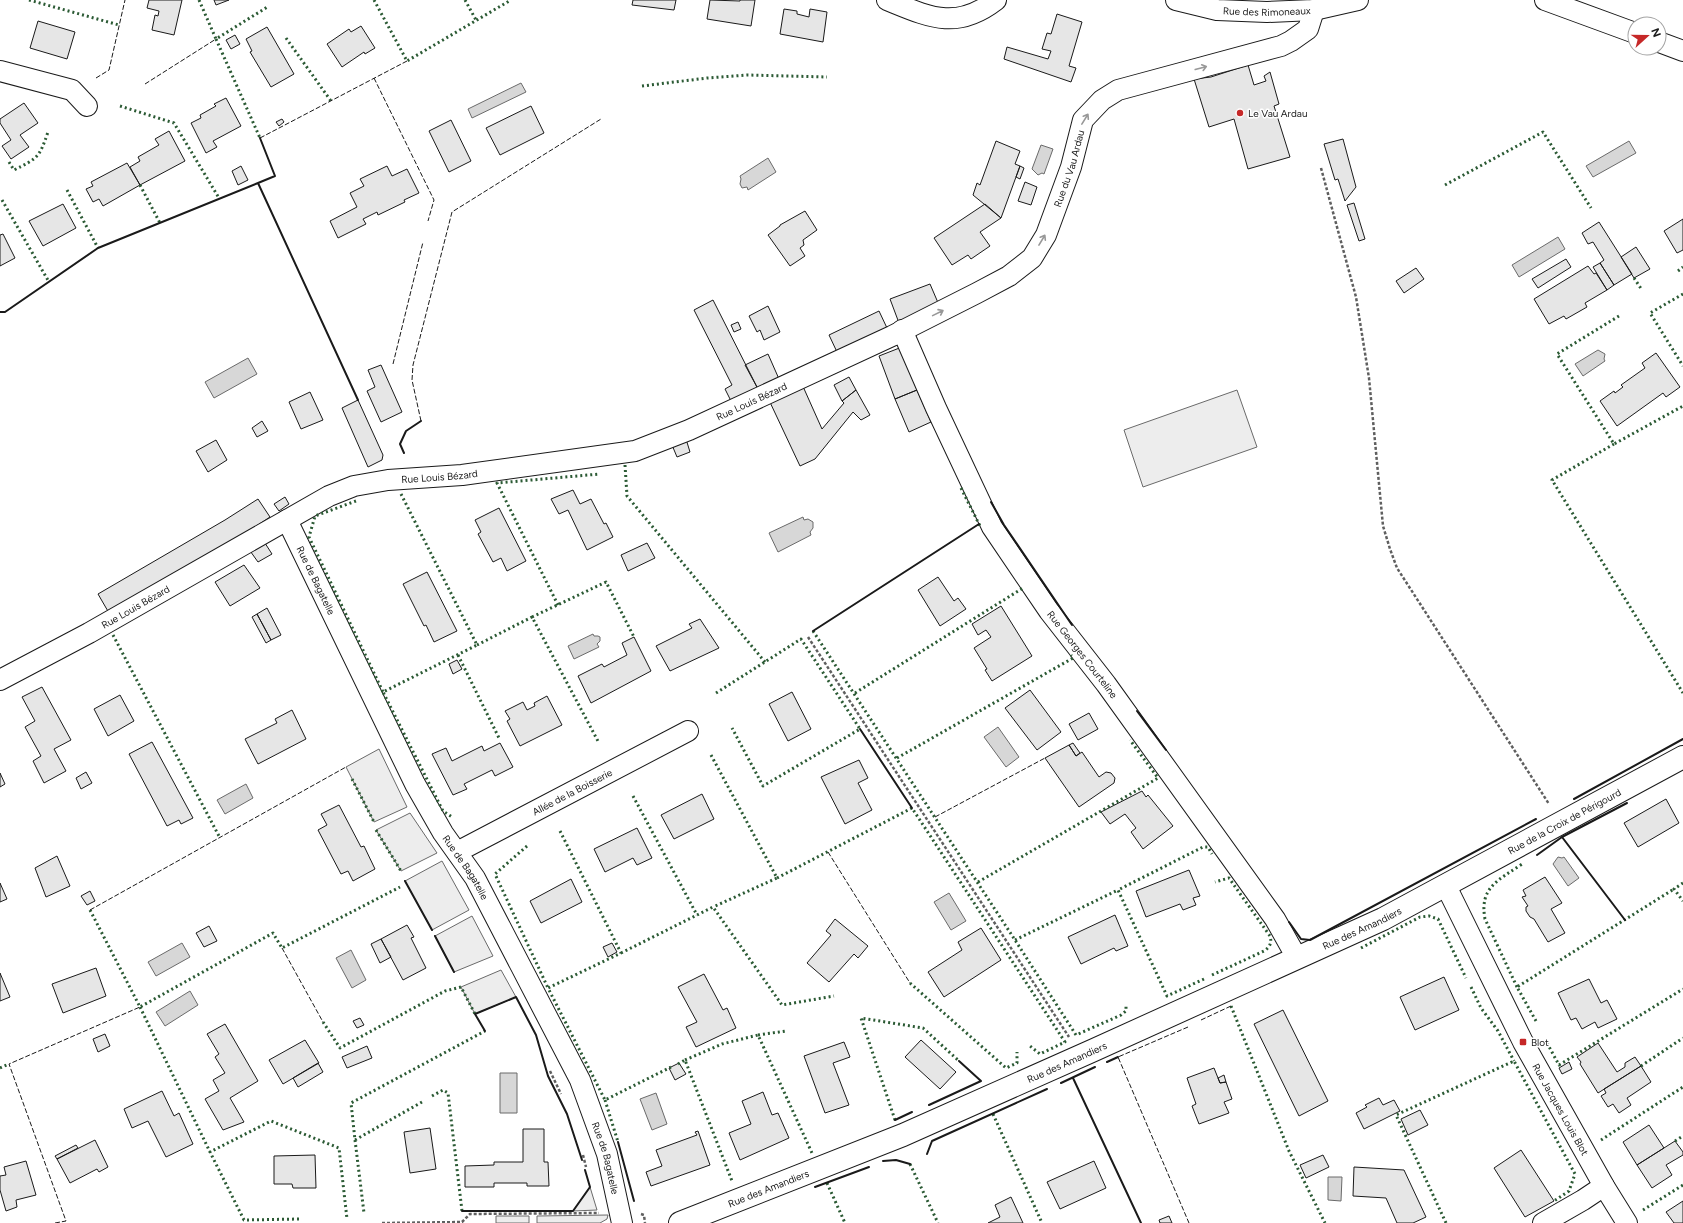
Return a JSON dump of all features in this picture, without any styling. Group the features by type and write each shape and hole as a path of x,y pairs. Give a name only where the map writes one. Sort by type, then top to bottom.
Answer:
{"street":[{"path":"887,0 925,16 955,19 971,15 985,9 996,0"},
{"name":"Rue des Rimoneaux","path":"1176,0 1217,10 1266,12 1314,10 1358,0"},
{"path":"1545,0 1627,30"},
{"name":"Rue du Vau Ardau","path":"902,330 1009,276 1032,258 1046,235 1071,167 1083,120 1102,100 1118,90 1281,46 1308,29 1314,10"},
{"path":"1667,45 1683,51"},
{"path":"0,71 72,90 87,106"},
{"name":"Rue Louis Bézard","path":"0,680 89,633 330,496 354,486 393,479 462,475 635,451 689,430 902,330"},
{"name":"Rue Georges Courteline","path":"902,330 936,408 992,527 1049,611 1106,684 1275,919 1297,958"},
{"name":"Rue de Bagatelle","path":"287,520 415,784 443,833 475,878 580,1080 607,1154 622,1223"},
{"name":"Allée de la Boisserie","path":"457,852 688,731"},
{"name":"Rue de la Croix de Périgourd","path":"1446,886 1683,757"},
{"name":"Rue des Amandiers","path":"680,1223 903,1135 1383,920 1446,886"},
{"name":"Rue Jacques Louis Blot","path":"1446,886 1523,1042 1604,1186 1627,1223"},
{"path":"1543,1223 1604,1186"}],"path":[{"path":"1321,168 1356,297 1369,378 1383,526 1390,549 1397,568 1561,823"},
{"path":"808,637 1081,1056"},
{"path":"382,1223 462,1222 470,1214 600,1213"}],"shaded area":[{"path":"521,83 526,92 472,118 468,109"},
{"path":"1629,141 1636,153 1593,177 1586,166"},
{"path":"1041,145 1053,149 1044,174 1042,173 1038,175 1032,169"},
{"path":"768,158 776,172 748,190 747,187 742,188 740,184 740,176"},
{"path":"1558,237 1565,249 1519,277 1512,265"},
{"path":"1598,350 1605,354 1605,361 1583,376 1575,364"},
{"path":"248,358 257,374 214,398 205,382"},
{"path":"1237,390 1257,447 1143,487 1124,430"},
{"path":"803,517 804,520 808,519 813,522 813,528 810,532 811,535 778,552 769,533"},
{"path":"593,634 594,636 600,637 600,641 597,644 599,647 574,659 568,646"},
{"path":"998,727 1019,757 1006,767 984,737"},
{"path":"379,749 407,807 374,822 346,767"},
{"path":"246,784 253,798 225,814 217,800"},
{"path":"410,813 437,853 401,871 376,830"},
{"path":"1558,857 1564,857 1579,878 1568,886 1553,864"},
{"path":"442,861 469,910 432,930 405,881"},
{"path":"949,893 966,921 951,930 934,902"},
{"path":"472,916 493,956 454,972 435,936"},
{"path":"182,943 190,957 156,976 148,962"},
{"path":"351,950 366,980 352,988 336,958"},
{"path":"501,970 516,997 475,1014 461,987"},
{"path":"190,991 198,1005 165,1026 156,1012"},
{"path":"500,1073 517,1073 517,1113 500,1113"},
{"path":"656,1093 667,1124 652,1130 640,1099"},
{"path":"1328,1177 1342,1177 1341,1201 1328,1200"},
{"path":"590,1187 597,1210 573,1211"},
{"path":"608,1215 607,1219 600,1223 537,1223 537,1216"},
{"path":"496,1216 529,1216 529,1223 496,1223"}],"building":[{"path":"149,0 182,0 174,35 152,30 155,15 158,16 159,11 147,8"},
{"path":"214,0 229,0 216,5"},
{"path":"633,0 676,0 674,10 632,5"},
{"path":"710,0 755,0 751,26 707,19"},
{"path":"784,9 797,11 797,14 809,17 810,9 827,12 823,42 780,34"},
{"path":"1057,14 1082,22 1069,66 1076,68 1071,82 1004,59 1007,47 1048,59 1051,51 1042,49 1047,33 1051,34"},
{"path":"38,21 75,32 67,59 30,48"},
{"path":"361,26 375,48 365,54 364,52 342,67 327,44 349,29 351,32"},
{"path":"267,27 294,74 271,87 250,52 252,51 246,39"},
{"path":"235,35 240,44 231,49 226,40"},
{"name":"Le Vau Ardau","path":"1248,65 1254,85 1266,81 1264,76 1270,72 1279,104 1274,106 1290,157 1248,169 1234,119 1209,127 1194,79 1211,77"},
{"path":"226,98 241,126 213,141 217,147 206,153 191,123 201,118 200,115 216,106 214,104"},
{"path":"24,103 38,123 20,135 29,147 11,159 2,146 11,140 0,123 0,119"},
{"path":"531,106 544,133 500,155 486,128"},
{"path":"282,119 284,122 279,126 276,122"},
{"path":"451,120 471,161 449,172 429,131"},
{"path":"169,131 185,161 140,185 130,167 140,161 138,157 159,145 155,139"},
{"path":"1343,139 1356,187 1345,201 1338,179 1335,180 1324,144"},
{"path":"996,141 1020,151 1015,164 1020,166 1001,218 973,195 977,183 980,185"},
{"path":"127,163 140,185 103,206 99,199 93,202 86,189 93,186 91,182"},
{"path":"241,166 248,180 238,185 232,171"},
{"path":"387,166 392,176 407,169 419,193 404,200 405,202 378,215 377,212 363,219 366,224 338,238 330,221 357,207 350,193 364,186 360,179"},
{"path":"1020,166 1024,168 1020,179 1016,177"},
{"path":"1025,182 1037,187 1031,205 1018,201"},
{"path":"1354,203 1365,239 1359,241 1347,205"},
{"path":"63,204 76,228 43,246 29,221"},
{"path":"985,204 1001,218 980,232 990,246 971,259 968,255 952,265 934,238"},
{"path":"805,211 817,230 803,240 804,245 800,248 805,256 790,266 768,235 780,225"},
{"path":"1683,219 1683,250 1677,253 1664,231"},
{"path":"1599,222 1632,274 1614,285 1600,263 1604,260 1593,242 1588,244 1582,233"},
{"path":"3,234 15,258 0,266 0,235"},
{"path":"1636,247 1650,269 1634,278 1621,257"},
{"path":"1566,259 1571,267 1538,288 1532,279"},
{"path":"1600,263 1614,285 1607,290 1593,267"},
{"path":"1588,266 1594,274 1596,273 1607,290 1585,303 1587,307 1566,319 1564,316 1549,324 1534,299"},
{"path":"1416,268 1424,279 1404,293 1396,281"},
{"path":"930,284 939,305 899,323 890,299"},
{"path":"713,300 758,389 732,403 725,389 732,385 694,310"},
{"path":"768,306 780,332 764,340 760,330 757,332 749,316"},
{"path":"879,311 887,328 837,352 829,335"},
{"path":"738,322 741,329 734,332 731,325"},
{"path":"902,347 917,390 895,399 879,356"},
{"path":"1656,353 1680,387 1666,397 1663,393 1617,426 1600,401 1614,391 1615,393 1623,387 1621,385 1645,368 1642,363"},
{"path":"768,354 779,379 758,389 745,365"},
{"path":"381,365 402,412 381,422 367,391 375,387 368,370"},
{"path":"849,377 856,390 842,401 834,385"},
{"path":"801,382 822,429 844,403 842,401 856,390 870,415 861,420 853,412 815,459 800,466 768,398"},
{"path":"917,390 931,422 909,432 895,399"},
{"path":"310,392 323,420 301,429 289,402"},
{"path":"358,400 383,455 382,460 368,467 342,408"},
{"path":"262,421 268,431 257,437 252,428"},
{"path":"686,439 690,452 677,457 672,445"},
{"path":"216,440 227,460 208,472 196,451"},
{"path":"573,490 580,504 591,499 604,524 606,523 613,537 587,550 568,510 559,514 551,499"},
{"path":"285,497 289,504 279,511 274,504"},
{"path":"258,499 270,517 214,554 109,613 98,594 225,520"},
{"path":"499,508 526,561 507,571 501,558 493,562 478,534 481,532 475,520"},
{"path":"263,540 272,554 258,562 248,548"},
{"path":"647,543 655,558 628,571 621,555"},
{"path":"244,565 260,588 230,606 215,582"},
{"path":"427,572 457,631 434,642 426,625 424,626 403,584"},
{"path":"938,577 954,601 958,598 966,609 940,626 918,590"},
{"path":"1001,606 1032,656 992,681 985,670 987,669 974,648 991,637 986,630 978,635 972,624"},
{"path":"267,608 281,635 271,640 257,614"},
{"path":"257,614 271,640 266,643 252,617"},
{"path":"700,619 719,648 670,671 656,646 692,628 689,624"},
{"path":"634,637 651,671 591,703 578,676 602,664 604,667 627,655 622,643"},
{"path":"457,660 462,669 453,674 449,664"},
{"path":"42,687 71,740 54,749 66,771 44,783 33,761 41,756 25,727 35,721 22,697"},
{"path":"1030,690 1061,732 1037,750 1005,708"},
{"path":"792,692 811,729 788,741 769,704"},
{"path":"120,695 134,721 108,736 94,709"},
{"path":"547,696 562,725 520,746 507,721 510,719 505,711 523,702 527,710 535,706 534,703"},
{"path":"292,710 306,739 258,764 245,739 277,723 275,719"},
{"path":"1089,713 1098,729 1078,740 1069,724"},
{"path":"152,742 193,818 181,824 179,820 167,826 129,754"},
{"path":"500,743 513,767 495,776 492,770 464,784 467,789 453,795 432,754 446,748 452,761 482,746 484,751"},
{"path":"1073,743 1080,753 1076,756 1069,745"},
{"path":"1069,745 1076,756 1082,752 1099,777 1106,772 1111,773 1115,778 1114,783 1079,807 1045,758"},
{"path":"859,760 868,778 858,783 872,810 845,824 821,777"},
{"path":"86,772 92,783 81,789 76,778"},
{"path":"0,773 5,784 0,787"},
{"path":"1142,791 1146,797 1148,795 1173,826 1143,849 1131,832 1136,828 1125,814 1110,824 1101,812"},
{"path":"702,794 714,819 674,839 661,815"},
{"path":"1666,799 1679,823 1638,847 1624,823"},
{"path":"339,805 361,847 364,846 375,869 353,881 348,871 341,874 318,830 327,825 321,814"},
{"path":"637,828 652,858 637,865 633,858 605,872 594,849"},
{"path":"57,856 70,886 46,897 35,868"},
{"path":"1189,870 1200,896 1193,898 1196,905 1183,910 1180,904 1146,917 1136,891"},
{"path":"1545,877 1562,903 1551,909 1565,933 1548,942 1534,919 1530,917 1526,911 1526,907 1528,906 1522,897 1526,896 1523,890"},
{"path":"571,879 582,902 541,923 530,901"},
{"path":"0,883 7,899 0,902"},
{"path":"90,891 95,901 87,905 81,896"},
{"path":"1115,915 1128,946 1116,951 1114,948 1081,964 1068,937"},
{"path":"835,919 868,946 858,958 854,954 829,982 807,963 831,935 826,931"},
{"path":"407,925 414,937 411,938 426,968 403,980 381,939"},
{"path":"209,926 217,941 204,947 196,933"},
{"path":"981,928 1001,960 944,997 928,972 962,950 958,942"},
{"path":"381,939 391,957 380,963 371,944"},
{"path":"612,943 617,952 608,957 603,947"},
{"path":"96,968 106,996 63,1013 52,984"},
{"path":"0,973 10,997 0,1001"},
{"path":"704,974 723,1010 727,1008 736,1028 696,1047 686,1027 697,1022 678,987"},
{"path":"1444,977 1459,1010 1415,1030 1400,997"},
{"path":"1589,979 1601,1003 1607,1000 1617,1019 1598,1028 1595,1022 1582,1029 1576,1018 1571,1020 1558,993"},
{"path":"1283,1010 1328,1101 1299,1116 1254,1024"},
{"path":"360,1018 364,1025 357,1028 353,1021"},
{"path":"225,1024 258,1081 230,1098 244,1122 223,1130 205,1099 219,1091 213,1080 225,1073 215,1057 219,1054 207,1034"},
{"path":"105,1034 110,1046 98,1052 93,1039"},
{"path":"305,1040 319,1063 283,1084 269,1060"},
{"path":"921,1040 956,1072 940,1089 905,1057"},
{"path":"844,1042 850,1057 833,1063 849,1105 825,1113 804,1056"},
{"path":"1598,1043 1617,1072 1625,1067 1625,1063 1635,1057 1641,1066 1598,1093 1577,1057"},
{"path":"367,1046 372,1058 347,1068 342,1057"},
{"path":"1569,1062 1572,1069 1562,1074 1559,1068"},
{"path":"318,1063 323,1072 298,1087 293,1078"},
{"path":"679,1063 686,1074 675,1080 669,1068"},
{"path":"1641,1066 1651,1082 1627,1098 1631,1105 1619,1113 1613,1104 1608,1107 1601,1096 1606,1093 1604,1089"},
{"path":"1214,1068 1220,1083 1226,1082 1232,1099 1224,1102 1229,1113 1199,1124 1192,1106 1196,1104 1187,1078"},
{"path":"1224,1075 1226,1082 1220,1083 1218,1078"},
{"path":"162,1091 174,1116 179,1113 193,1144 166,1157 148,1121 132,1128 124,1109"},
{"path":"763,1092 772,1115 778,1113 789,1138 740,1160 729,1133 751,1124 742,1101"},
{"path":"1379,1098 1383,1105 1394,1100 1400,1111 1364,1129 1356,1113 1367,1107 1365,1105"},
{"path":"1420,1110 1428,1125 1408,1135 1401,1119"},
{"path":"1649,1125 1664,1148 1637,1165 1623,1142"},
{"path":"430,1128 436,1169 410,1173 404,1132"},
{"path":"523,1129 544,1129 544,1162 548,1162 549,1186 527,1186 527,1183 494,1183 494,1187 465,1187 465,1166 494,1165 494,1162 523,1162"},
{"path":"698,1131 710,1165 651,1186 646,1172 662,1166 656,1150 697,1135 695,1132"},
{"path":"95,1140 108,1167 99,1172 97,1169 70,1183 57,1159"},
{"path":"1675,1141 1683,1152 1683,1155 1666,1165 1672,1175 1652,1188 1637,1165"},
{"path":"76,1145 78,1148 57,1159 55,1156"},
{"path":"1521,1150 1554,1201 1525,1217 1494,1168"},
{"path":"315,1155 316,1188 293,1188 292,1184 274,1184 274,1156"},
{"path":"1323,1155 1329,1167 1306,1178 1300,1165"},
{"path":"26,1161 36,1195 16,1200 17,1207 6,1211 0,1190 0,1176 6,1175 4,1167"},
{"path":"1094,1161 1106,1188 1060,1209 1047,1182"},
{"path":"1354,1167 1404,1170 1426,1217 1413,1223 1397,1223 1386,1198 1353,1196"},
{"path":"1011,1197 1023,1223 988,1223 1000,1217 995,1205"},
{"path":"1683,1201 1683,1223 1674,1223 1666,1212"},
{"path":"1169,1216 1172,1223 1160,1223 1159,1220"}],"hedge":[{"path":"29,0 119,25"},
{"path":"199,0 216,39 269,6"},
{"path":"374,0 407,61 511,0"},
{"path":"465,0 476,20"},
{"path":"286,38 331,101"},
{"path":"216,39 260,138"},
{"path":"642,86 707,78 748,75 827,77"},
{"path":"120,106 174,123 219,198"},
{"path":"9,162 14,170 33,160 40,152 48,132"},
{"path":"1445,185 1543,132 1591,208"},
{"path":"140,185 160,223"},
{"path":"67,190 98,248"},
{"path":"2,200 49,282"},
{"path":"1678,271 1683,267"},
{"path":"1634,278 1642,290"},
{"path":"1683,294 1650,313 1683,366"},
{"path":"1619,316 1557,354 1614,444 1683,406"},
{"path":"1614,444 1552,480 1683,693"},
{"path":"625,465 627,496 765,662"},
{"path":"558,605 497,483 600,474"},
{"path":"961,488 980,526"},
{"path":"401,494 477,645 383,692 443,811 452,817"},
{"path":"356,501 315,516 309,537 383,692"},
{"path":"532,617 606,582 634,637"},
{"path":"855,693 1023,588"},
{"path":"477,645 532,617 599,743"},
{"path":"813,631 1076,1035 1121,1015 1126,1011 1126,1004"},
{"path":"113,635 220,838"},
{"path":"716,693 801,639 860,729 763,786 732,728"},
{"path":"458,655 499,738"},
{"path":"897,758 1073,658 1071,655"},
{"path":"978,882 1158,778 1130,740"},
{"path":"711,755 777,878 713,907"},
{"path":"352,779 374,822"},
{"path":"633,796 697,915"},
{"path":"777,878 912,808 1065,1042 1040,1054 1030,1046"},
{"path":"376,830 401,871"},
{"path":"560,831 621,953 548,988 605,1100 671,1067"},
{"path":"527,846 495,874 548,988"},
{"path":"1204,979 1167,996 1118,890 1203,847 1208,847 1212,854"},
{"path":"1517,987 1485,919 1484,908 1485,899 1493,886 1522,864"},
{"path":"1212,975 1264,951 1271,943 1270,936 1229,878 1215,882"},
{"path":"1683,883 1674,889 1683,901"},
{"path":"90,910 140,1007 273,933 282,948 400,887"},
{"path":"1536,1021 1517,987 1674,889"},
{"path":"1015,940 1118,890"},
{"path":"621,953 713,907 782,1005 834,996"},
{"path":"1361,948 1420,917 1429,916 1438,919 1466,978"},
{"path":"910,983 1006,1068 1017,1063 1017,1052"},
{"path":"323,1022 340,1048 445,991 461,987 475,1014"},
{"path":"1471,987 1481,1008 1498,1031 1514,1061"},
{"path":"1547,1043 1559,1065 1683,989"},
{"path":"1231,1006 1289,1151 1325,1223"},
{"path":"140,1007 210,1152"},
{"path":"895,1120 861,1018 923,1028 959,1061"},
{"path":"422,1102 355,1140 351,1103 485,1031"},
{"path":"758,1035 786,1031"},
{"path":"685,1060 722,1044 758,1035 812,1153"},
{"path":"1641,1066 1683,1038"},
{"path":"678,1064 685,1060 732,1181"},
{"path":"1446,1223 1396,1115 1514,1061 1575,1174 1569,1191 1554,1201"},
{"path":"0,1068 9,1064"},
{"path":"1601,1140 1683,1087"},
{"path":"432,1096 443,1090 448,1093 462,1211"},
{"path":"605,1100 618,1142"},
{"path":"993,1114 1042,1223"},
{"path":"299,1219 244,1220 210,1152 271,1121 339,1148 347,1219"},
{"path":"1675,1141 1683,1136"},
{"path":"355,1140 364,1213"},
{"path":"910,1164 938,1223"},
{"path":"827,1183 845,1223"},
{"path":"1643,1210 1683,1185"}],"fence":[{"path":"96,78 109,70 125,0"},
{"path":"145,84 216,39"},
{"path":"260,138 407,61"},
{"path":"374,78 434,200 428,221"},
{"path":"421,421 412,380 413,365 452,212 601,119"},
{"path":"393,364 423,242"},
{"path":"935,817 1045,758"},
{"path":"90,910 346,767"},
{"path":"828,852 910,983"},
{"path":"282,948 323,1022"},
{"path":"1201,1020 1231,1006"},
{"path":"55,1223 66,1221 9,1064 140,1007"},
{"path":"1188,1027 1118,1057 1189,1223"}],"wall":[{"path":"258,183 275,176 260,138"},
{"path":"0,312 5,312 98,248 258,183 358,400"},
{"path":"404,453 400,444 406,431 421,421"},
{"path":"991,502 1004,525 1072,625"},
{"path":"813,631 979,524"},
{"path":"1137,711 1166,750"},
{"path":"860,729 912,808"},
{"path":"1574,799 1683,739"},
{"path":"1562,837 1627,803"},
{"path":"1289,922 1301,939 1310,940 1536,819"},
{"path":"1537,855 1562,837 1625,920"},
{"path":"405,881 432,930"},
{"path":"435,936 454,972"},
{"path":"485,1031 475,1014 516,997 536,1035 548,1076 567,1114 582,1160"},
{"path":"1107,1062 1118,1057"},
{"path":"929,1105 981,1081 959,1061"},
{"path":"1061,1083 1095,1067"},
{"path":"1073,1078 1141,1223"},
{"path":"927,1154 932,1141 1047,1089"},
{"path":"895,1120 912,1112"},
{"path":"618,1142 634,1201"},
{"path":"883,1161 896,1160 910,1164"},
{"path":"815,1187 869,1167"},
{"path":"462,1211 573,1211 590,1187 585,1170"}],"place":[{"name":"Le Vau Ardau","path":"1240,113"},
{"name":"Blot","path":"1523,1042"}]}
